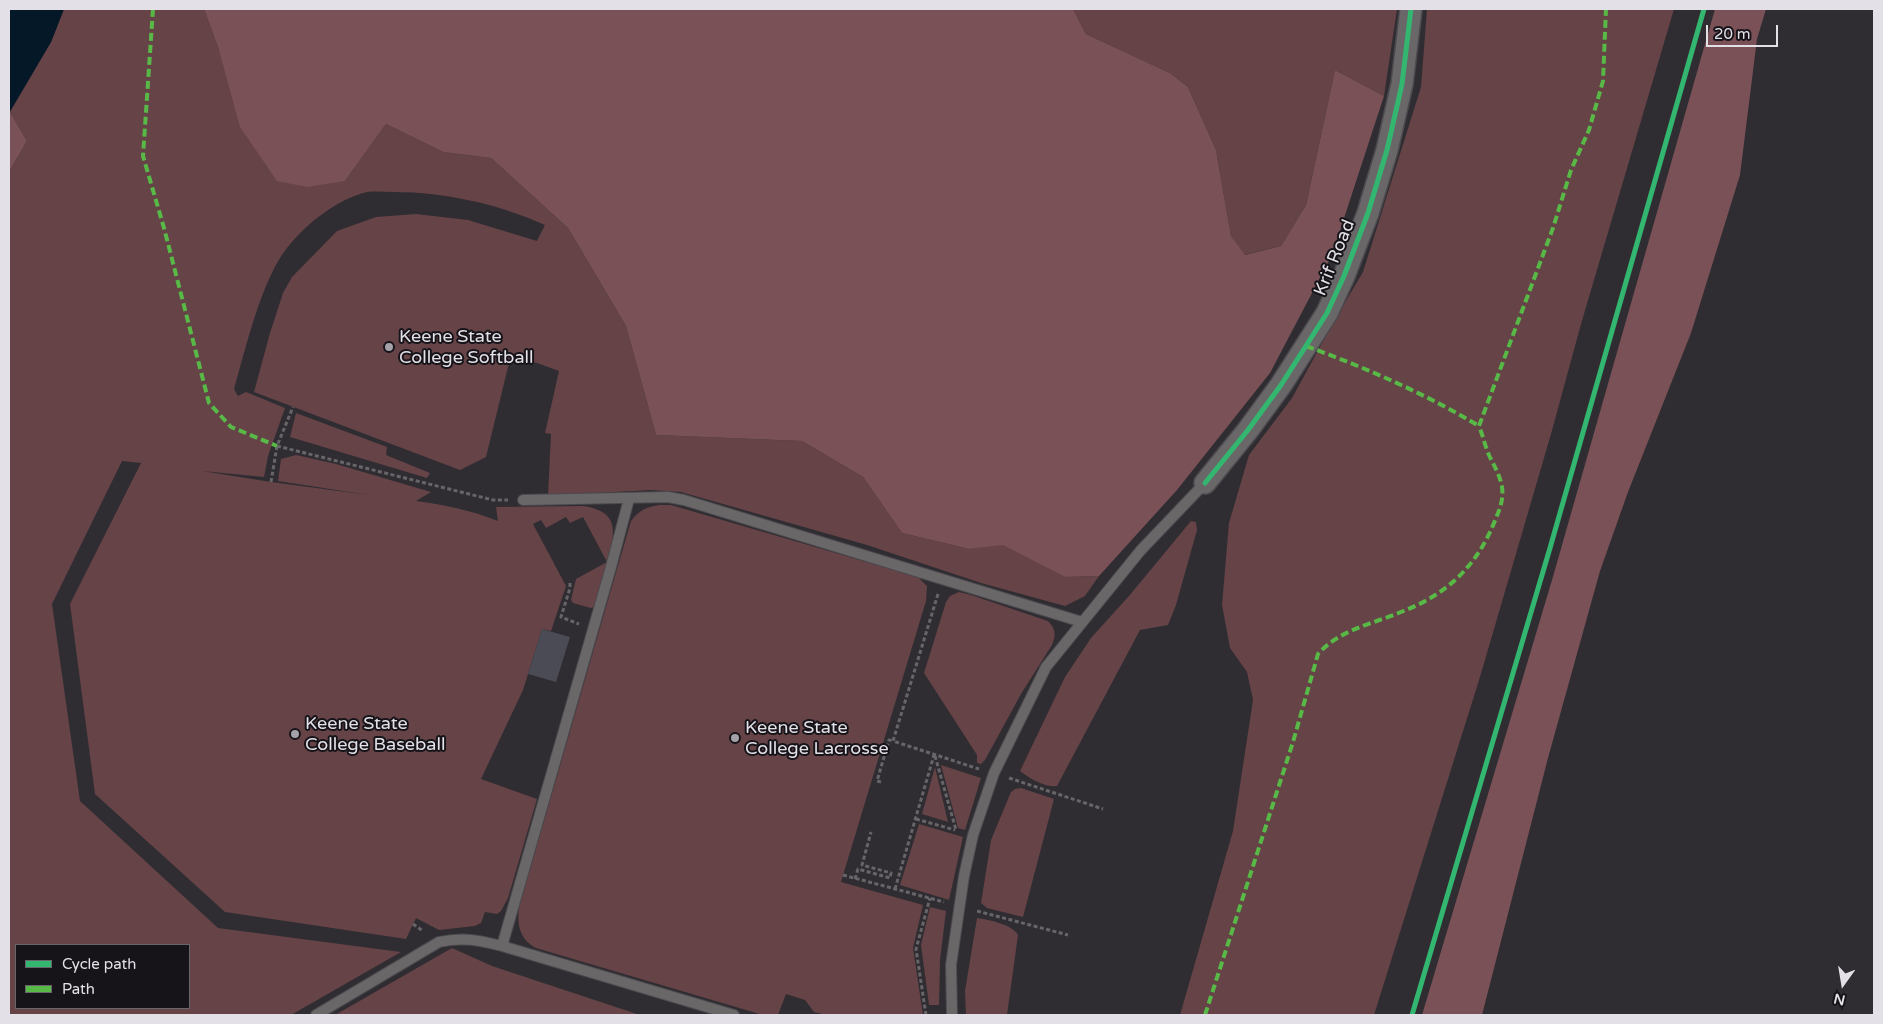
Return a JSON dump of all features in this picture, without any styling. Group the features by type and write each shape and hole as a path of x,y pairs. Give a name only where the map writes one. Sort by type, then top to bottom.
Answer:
{"street":[{"name":"Krif Road","path":"1205,483 1281,385 1327,313 1344,276 1368,213 1387,150 1402,84 1411,9"}],"lane":[{"name":"Krif Road","path":"952,1015 951,965 959,906 972,835 994,773 1046,667 1141,550 1205,483"},
{"path":"524,500 668,497 684,500 1082,622"},
{"path":"502,946 612,567 629,498"},
{"path":"316,1015 439,942 455,938 472,939 502,946 734,1015"}],"path":[{"path":"271,482 278,446 293,407"},
{"path":"278,446 492,500 524,500"},
{"path":"893,741 943,579"},
{"path":"570,583 561,617 593,630"},
{"path":"881,782 878,781 889,740 1103,809"},
{"path":"895,889 934,755"},
{"path":"934,755 956,830"},
{"path":"915,819 972,835"},
{"path":"855,879 858,868 890,878 891,873 862,864 871,832"},
{"path":"843,876 1068,935"},
{"path":"926,1015 916,949 930,898"}],"shaded area":[{"path":"64,9 204,9 219,50 345,181 386,124 443,152 491,158 568,228 626,326 656,435 802,441 863,477 902,533 969,549 1003,544 1065,577 1099,576 1085,596 1065,606 981,583 867,545 681,492 650,490 548,496 551,434 545,433 559,371 537,363 510,359 486,457 460,470 254,392 283,293 292,277 337,231 376,217 416,214 468,220 537,241 545,225 490,205 452,197 432,194 377,192 356,195 323,214 303,230 287,248 269,278 255,316 234,389 238,396 246,392 285,408 268,456 264,477 202,471 369,495 278,481 281,459 296,455 336,464 431,492 416,501 458,508 498,521 496,507 584,506 596,509 609,518 613,532 610,551 596,606 591,608 573,603 571,600 576,579 607,562 583,517 570,523 566,517 546,528 541,520 533,524 566,586 551,631 542,629 523,690 481,779 537,799 508,898 501,911 497,914 485,912 481,923 475,926 439,930 416,918 406,939 225,912 95,794 70,604 141,463 122,461 52,604 80,801 218,928 401,952 291,1015 9,1015 9,172 27,141 10,112 51,42"},
{"path":"204,9 1073,9 1086,34 1170,73 1188,87 1216,150 1231,236 1245,255 1281,246 1306,205 1335,70 1384,96 1332,255 1270,373 1177,490 1099,576 1065,577 1003,545 969,549 902,533 863,477 802,441 656,435 626,326 568,228 491,158 443,152 386,124 345,181 307,187 277,181 240,127 219,50"},
{"path":"1073,9 1397,9 1384,96 1335,70 1306,205 1281,246 1244,255 1231,236 1216,150 1188,87 1170,73 1086,34"},
{"path":"1427,9 1674,9 1480,677 1374,1015 1180,1015 1233,831 1253,700 1247,672 1230,648 1222,605 1229,523 1249,455 1292,398 1363,272 1421,87"},
{"path":"1715,9 1766,9 1757,39 1740,175 1691,333 1628,492 1600,571 1548,758 1482,1015 1422,1015 1552,580"},
{"path":"9,113 27,141 9,172"},
{"path":"296,413 387,447 386,455 430,473 427,478 290,437"},
{"name":"Keene State College Lacrosse","path":"660,505 671,505 918,577 927,586 926,601 841,882 923,905 913,948 923,1015 826,1015 814,1012 805,1000 786,994 778,1015 763,1015 536,948 526,940 520,931 519,907 631,521 643,510"},
{"path":"1191,521 1196,522 1197,530 1176,605 1168,625 1140,630 1057,786 1042,784 1028,777 1020,771 1065,677 1091,638 1129,596"},
{"path":"959,592 1048,621 1053,627 1054,632 1052,645 1021,694 981,764 977,763 977,755 924,673 946,602 950,596"},
{"path":"941,765 981,778 965,830 958,828"},
{"path":"935,767 948,822 922,814"},
{"path":"1021,788 1054,799 1023,917 987,908 981,903 991,840 1011,792"},
{"path":"919,824 963,837 949,900 900,885"},
{"path":"930,907 946,911 940,960 939,1005 929,1005 921,945"},
{"path":"977,918 1006,925 1018,935 1007,1015 966,1015 965,991"},
{"path":"452,948 492,966 640,1015 335,1015"}],"water":[{"path":"9,9 64,9 51,42 9,113"}],"building":[{"path":"542,629 570,637 556,682 528,674"}],"marked path":[{"path":"153,9 143,156 164,228 209,403 231,427 277,446"},
{"path":"1205,1015 1293,742 1318,654 1326,646 1346,633 1417,605 1432,597 1458,578 1469,566 1487,539 1498,514 1502,501 1502,487 1479,426 1553,228 1571,170 1589,130 1603,81 1606,9"},
{"path":"1306,346 1394,382 1479,426"}],"cycle path":[{"path":"1205,483 1281,385 1327,313 1344,276 1368,213 1387,150 1402,84 1411,9"},
{"path":"1412,1015 1550,548 1704,9"}],"place":[{"name":"Keene State College Softball","path":"389,347"},
{"name":"Keene State College Baseball","path":"295,734"},
{"name":"Keene State College Lacrosse","path":"735,738"}]}
